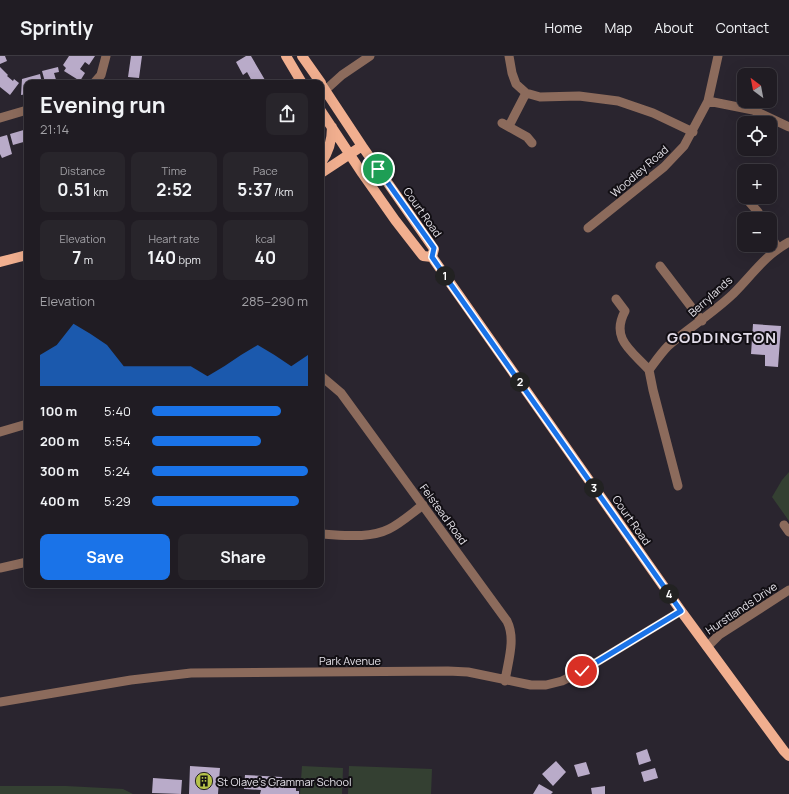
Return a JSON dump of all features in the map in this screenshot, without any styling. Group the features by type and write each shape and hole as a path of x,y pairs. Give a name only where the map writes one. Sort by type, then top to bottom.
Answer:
{"main road":[{"path":"286,56 300,80"},
{"name":"Court Road","path":"302,56 317,80"},
{"name":"Court Road","path":"324,90 434,248 432,257 706,647 789,756"},
{"name":"Court Road","path":"324,116 395,220 423,256 432,257"},
{"path":"324,158 328,151 332,137 332,128"},
{"path":"324,170 362,146"},
{"path":"0,262 24,256"}],"street":[{"path":"97,80 101,75 106,56"},
{"path":"324,86 370,56"},
{"path":"509,56 516,84 526,94 540,97 579,96 618,101 653,113 693,132"},
{"name":"Woodley Road","path":"588,228 664,168 684,146 693,132 708,101 718,56"},
{"path":"526,94 506,125 527,137 532,143"},
{"path":"708,101 753,110 789,127"},
{"path":"0,118 24,111"},
{"path":"751,204 758,212"},
{"name":"Berrylands","path":"649,370 667,347 733,294 763,260 778,248 789,242"},
{"path":"660,266 702,320"},
{"path":"616,299 625,311 621,319 619,332 622,340 649,370 678,486"},
{"name":"Felstead Road","path":"324,378 341,392 501,612 510,628 512,638 505,681"},
{"path":"0,432 24,425"},
{"path":"324,534 377,534 390,529 423,505"},
{"path":"0,568 24,563"},
{"name":"Hurstlands Drive","path":"706,647 719,635 789,590"},
{"name":"Park Avenue","path":"0,702 131,680 191,674 468,672 505,681 531,685 546,685 562,681 582,671 681,611"}],"green space":[{"path":"789,472 789,521 772,497 782,480"},
{"path":"302,766 343,768 342,794 300,794"},
{"path":"349,766 432,769 431,794 348,794"},
{"path":"0,786 66,786 123,789 133,794 0,794"}],"building":[{"path":"0,56 5,56 7,61 0,64"},
{"path":"69,56 95,56 89,65 85,62 80,69 85,73 81,80 64,71 66,68 63,65"},
{"path":"131,56 142,56 139,78 128,77"},
{"path":"246,56 251,56 265,80 251,80 247,72 243,75 236,62"},
{"path":"0,67 8,75 7,76 13,81 14,79 19,83 10,95 0,87"},
{"path":"58,67 59,72 54,73 56,80 44,80 42,71"},
{"path":"40,74 41,80 24,80 24,94 21,95 22,79"},
{"path":"24,130 24,142 13,145 10,134"},
{"path":"7,135 12,154 2,158 0,154 0,137"},
{"path":"753,324 781,326 778,367 765,366 765,355 751,354"},
{"path":"647,749 651,761 639,765 636,753"},
{"path":"556,761 566,772 553,786 542,774"},
{"path":"586,762 590,774 578,777 574,765"},
{"name":"St Olave's Grammar School","path":"190,766 220,768 218,794 189,794"},
{"path":"655,768 658,778 644,782 641,772"},
{"name":"St Olave's Grammar School","path":"245,775 282,777 283,781 296,781 296,791 299,791 299,794 260,794 261,790 244,789"},
{"path":"153,778 182,780 181,794 152,793"},
{"path":"539,784 553,792 551,794 533,794"},
{"path":"605,786 605,794 592,794 591,788"}],"place":[{"name":"St Olave's Grammar School","path":"204,781"}],"district":[{"name":"GODDINGTON","path":"722,337"}],"route":[{"path":"378,169 434,248 432,257 447,279 681,611 582,671"}]}
